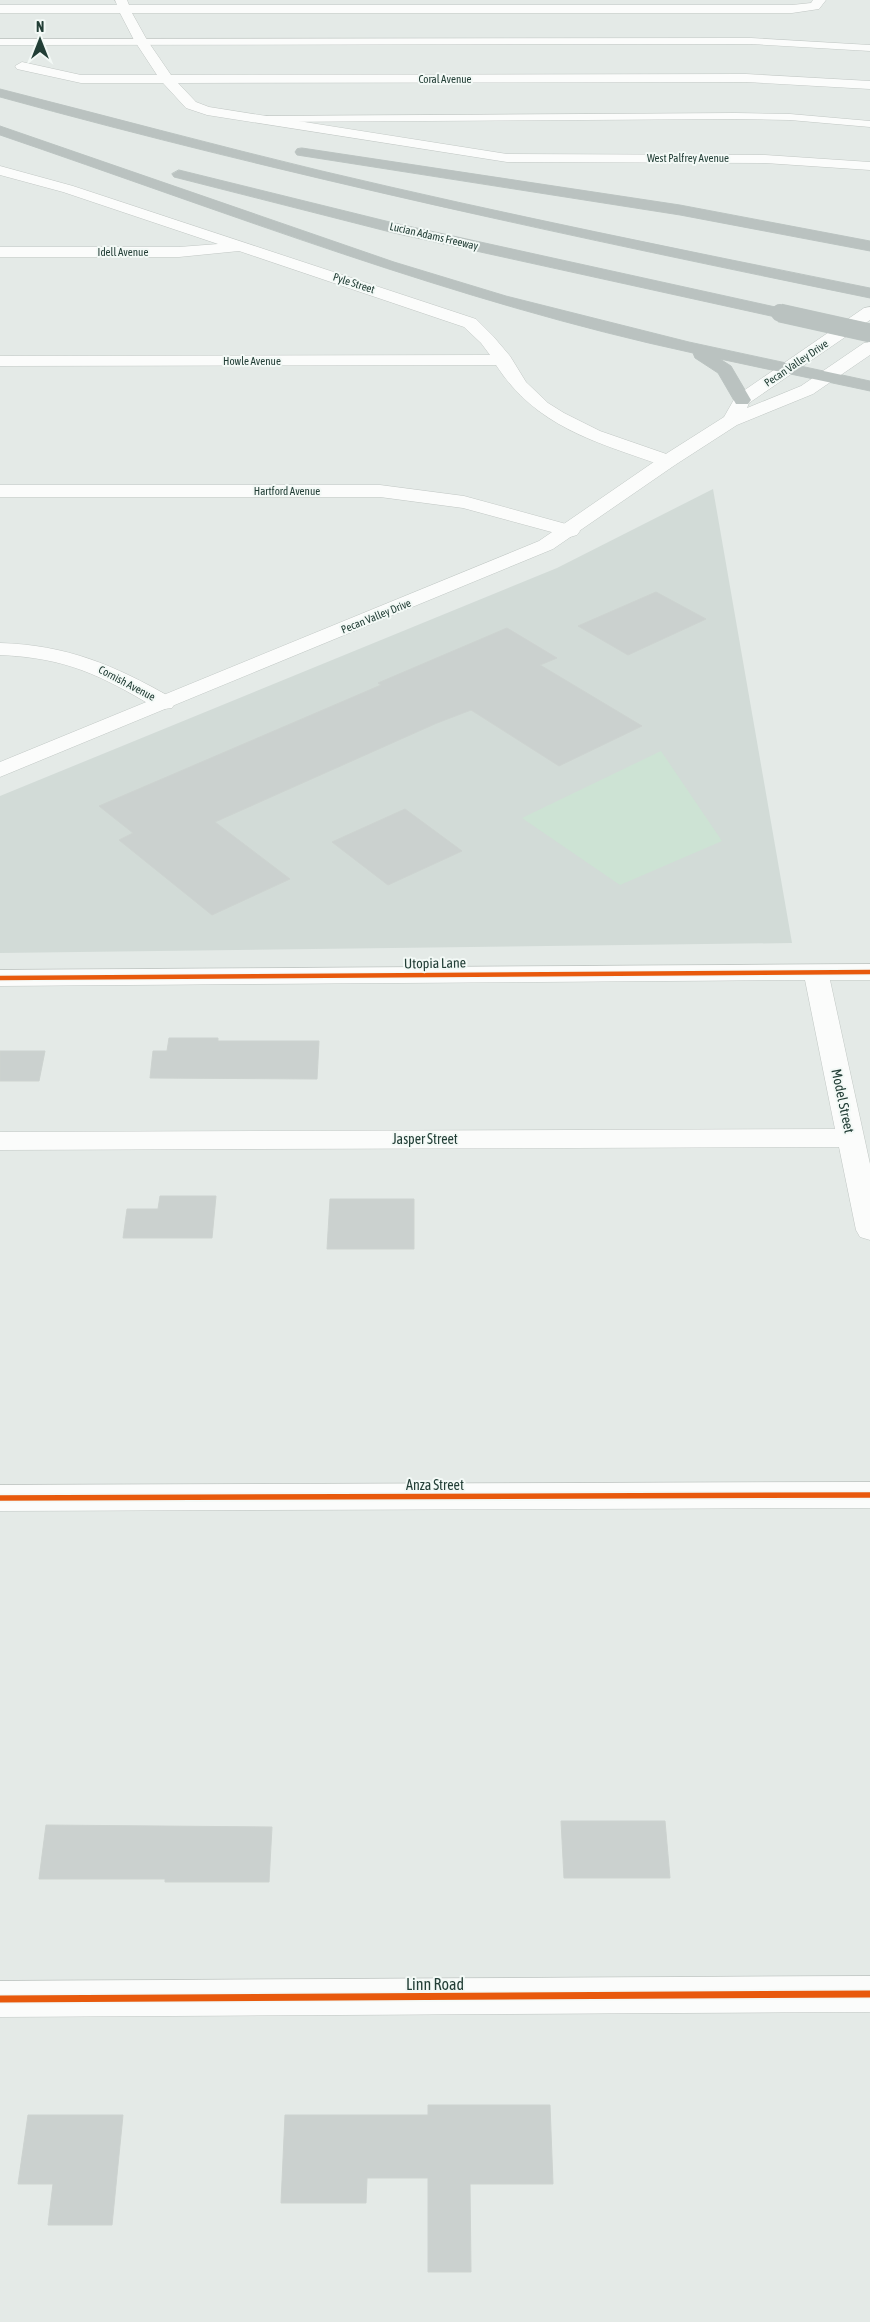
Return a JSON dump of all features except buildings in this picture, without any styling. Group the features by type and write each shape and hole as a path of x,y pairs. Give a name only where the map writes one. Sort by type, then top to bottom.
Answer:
{"highway":[{"path":"0,93 97,120 521,220 870,293"},
{"path":"97,120 264,146"},
{"path":"0,130 388,265 538,310 688,347 870,386"},
{"name":"Lucian Adams Freeway","path":"0,130 394,228 870,333"},
{"path":"283,149 680,210 870,246"},
{"path":"688,347 725,370 742,400"}],"street":[{"path":"0,9 122,5 792,9 815,6 820,0"},
{"path":"122,5 142,42 168,79 190,104 197,108 256,119"},
{"name":"Coral Avenue","path":"22,66 81,79 746,78 870,85"},
{"name":"West Palfrey Avenue","path":"256,119 506,158 765,159 870,166"},
{"name":"Pyle Street","path":"0,170 68,189 470,323 484,334 504,360 515,380 528,395 554,414 602,438 668,461"},
{"name":"Idell Avenue","path":"0,252 179,252 246,247"},
{"name":"Pecan Valley Drive","path":"731,421 742,400 870,312"},
{"name":"Pecan Valley Drive","path":"0,770 515,560 546,545 570,531 668,461 731,421 808,390 870,346"},
{"name":"Howle Avenue","path":"0,361 504,360"},
{"name":"Hartford Avenue","path":"0,491 380,491 464,502 570,531"},
{"name":"Cornish Avenue","path":"0,649 51,653 100,667 164,703"},
{"name":"Model Street","path":"816,972 870,1230"},
{"name":"Utopia Lane","path":"0,978 870,972"},
{"name":"Jasper Street","path":"0,1141 850,1138"},
{"name":"Anza Street","path":"0,1498 870,1495"},
{"name":"Linn Road","path":"0,1999 870,1994"}],"lane":[{"path":"0,42 751,41 870,48"},
{"path":"256,119 744,116 790,117 870,124"}],"shaded area":[{"path":"713,489 792,943 0,953 0,796 557,568"}],"green space":[{"path":"661,751 722,841 620,885 522,818"}],"cycle path":[{"path":"0,978 870,972"},
{"path":"0,1498 870,1495"},
{"path":"0,1999 870,1994"}]}
